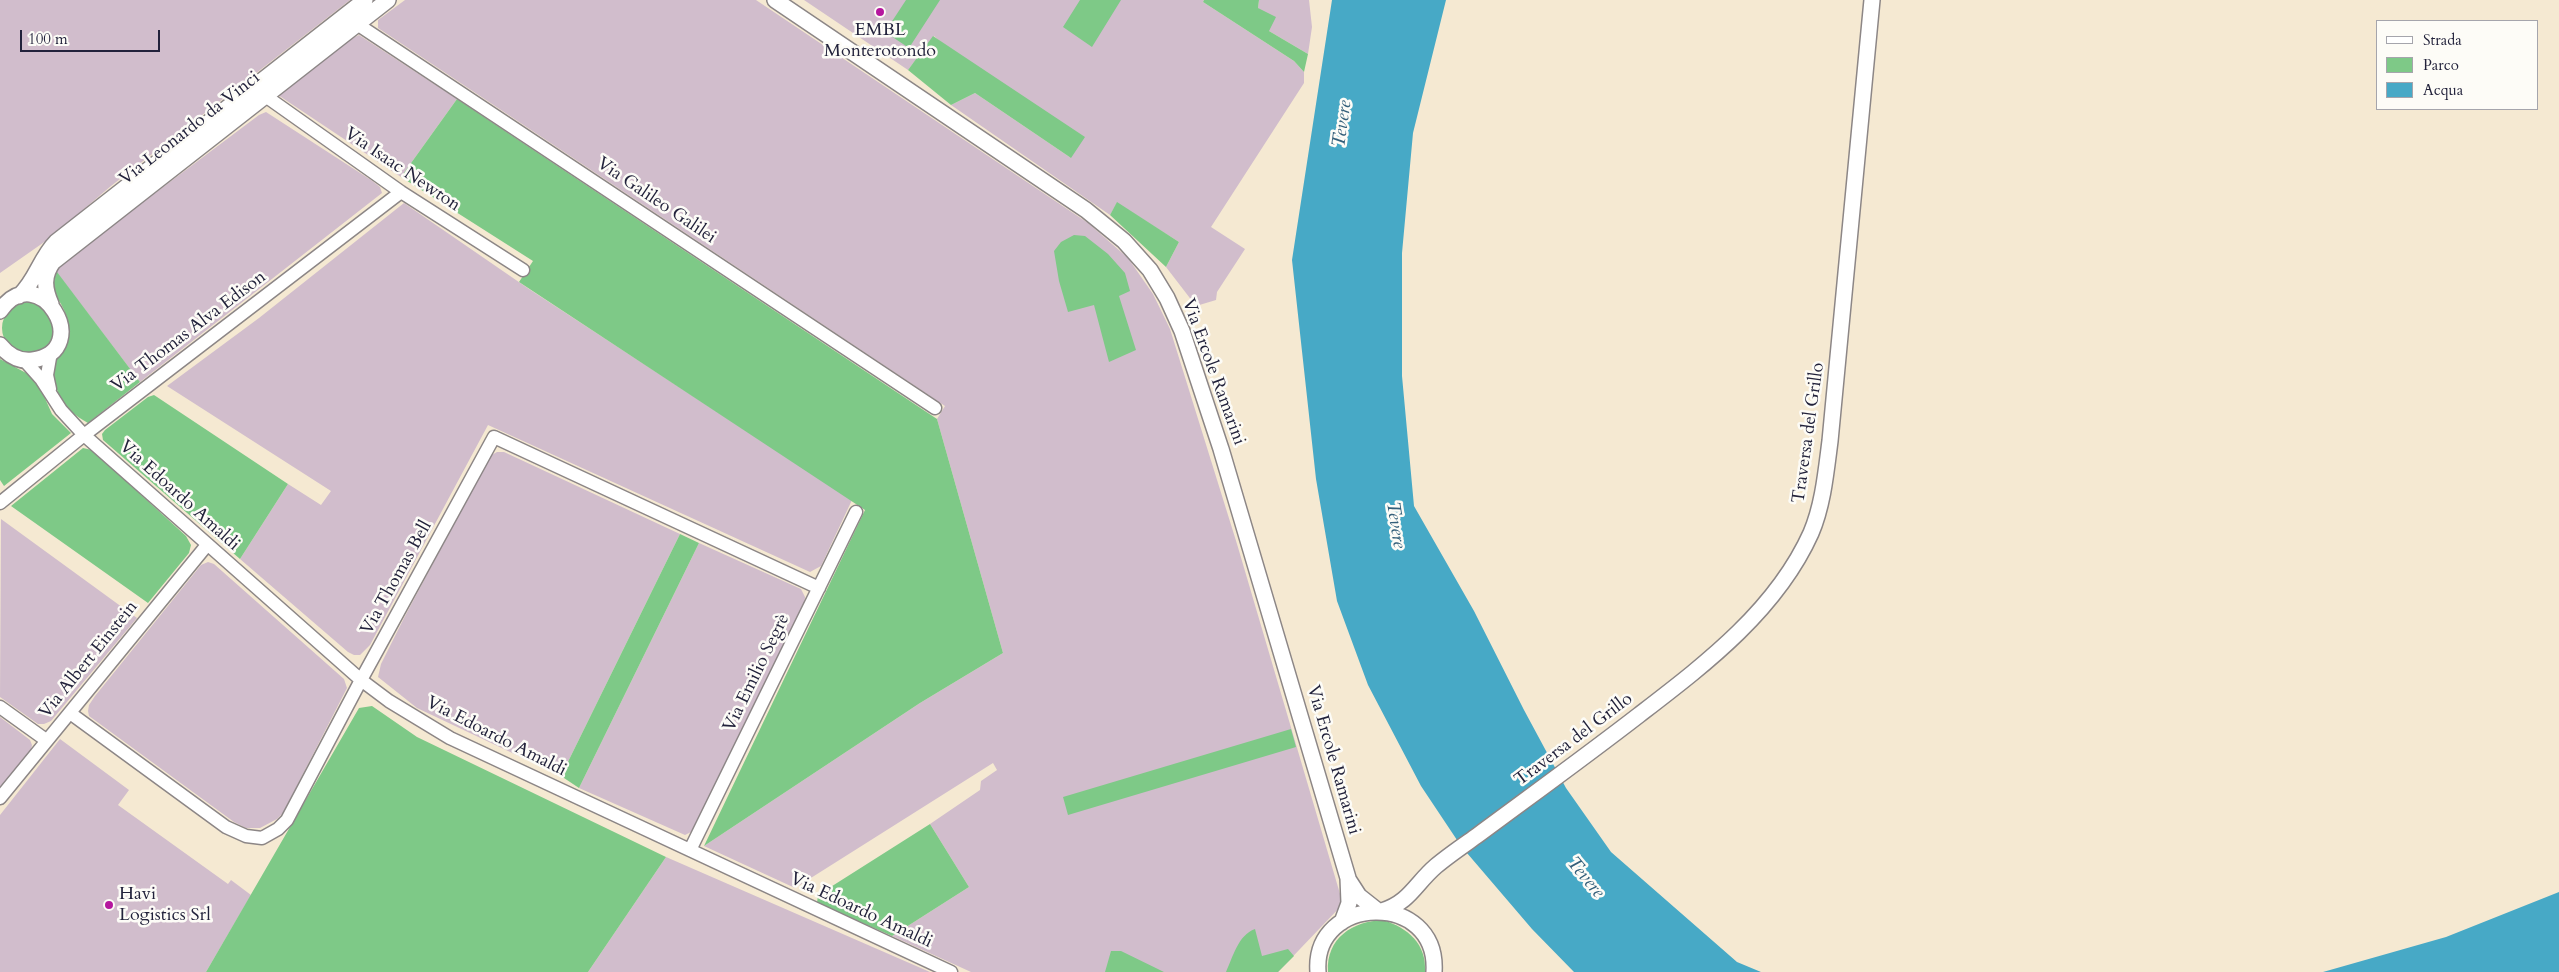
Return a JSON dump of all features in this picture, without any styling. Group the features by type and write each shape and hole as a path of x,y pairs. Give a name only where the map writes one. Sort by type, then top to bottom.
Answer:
{"main road":[{"name":"Via Leonardo da Vinci","path":"0,311 8,302 19,296 31,284 44,256 56,242 366,0"},
{"name":"Via Leonardo da Vinci","path":"51,352 58,341 61,328 58,315 51,304 45,287 45,277 53,262 264,95 388,0"},
{"name":"Via Ercole Ramarini","path":"774,0 1066,195 1111,229 1150,270 1167,298 1182,331 1215,430 1348,878 1349,903 1342,922"},
{"name":"Traversa del Grillo","path":"1317,970 1320,954 1328,936 1342,922 1360,913 1380,911 1402,903 1429,872 1446,858 1590,752 1704,664 1741,630 1785,577 1813,527 1824,488 1831,435 1872,0"},
{"path":"19,296 39,297 51,304"},
{"path":"0,345 11,356 25,360 36,360 51,352"},
{"name":"Via Ercole Ramarini","path":"1348,878 1359,896 1380,911"},
{"path":"1418,886 1415,902 1421,930 1430,946 1434,972"},
{"name":"Traversa del Grillo","path":"1380,911 1407,919 1421,930"}],"street":[{"name":"Via Galileo Galilei","path":"357,24 935,408"},
{"name":"Via Isaac Newton","path":"264,95 401,192 523,270"},
{"name":"Via Thomas Alva Edison","path":"0,502 84,435 401,192"},
{"path":"50,392 47,375 51,352"},
{"name":"Via Edoardo Amaldi","path":"25,360 50,392 61,410 84,435 361,680 389,701 450,738 951,972"},
{"name":"Via Thomas Bell","path":"70,713 219,823 246,836 262,838 278,830 296,807 361,680 494,437 819,588"},
{"name":"Via Emilio Segrè","path":"690,850 856,512"},
{"name":"Via Albert Einstein","path":"0,798 207,545"},
{"path":"0,707 46,740"}],"shaded area":[{"path":"0,0 350,0 111,186 50,238 0,273"},
{"path":"405,0 756,0 1088,223 1128,258 1153,294 1170,329 1237,544 1343,904 1278,972 971,972 892,936 969,887 930,824 980,790 981,781 997,770 993,763 795,888 704,846 920,703 1003,653 937,419 945,406 378,28 378,20"},
{"path":"804,0 1204,0 1203,2 1294,61 1304,72 1304,83 1211,227 1245,249 1217,292 1216,300 1196,306 1166,267 1179,242 1117,203 1110,215 951,105 975,93 1071,158 934,36 908,70"},
{"path":"1259,0 1309,0 1312,27 1308,54 1269,31 1258,8"},
{"path":"359,35 457,99 401,177 278,95 345,42"},
{"path":"266,112 371,180 380,187 382,193 140,382 54,269 259,115"},
{"path":"404,203 529,289 852,500 821,566 810,572 488,425 370,645 360,655 348,652 240,559 288,484 321,505 331,491 167,386 259,318"},
{"path":"497,452 504,452 680,534 561,776 417,708 378,677 381,664 404,618 490,456"},
{"path":"1,519 137,618 51,721 44,724 38,724 0,697"},
{"path":"699,543 801,589 805,597 804,606 693,831 685,835 579,788"},
{"path":"208,562 214,564 344,679 347,688 283,813 277,819 260,828 246,828 234,822 89,716 88,711 89,705 95,696 201,565"},
{"path":"0,717 30,740 32,745 31,750 0,789"},
{"path":"60,739 129,790 118,805 228,884 231,880 251,895 206,972 0,972 0,815"},
{"path":"666,857 930,972 588,972"}],"green space":[{"path":"906,0 940,0 909,48 885,32"},
{"path":"1080,0 1121,0 1092,47 1063,27"},
{"path":"1204,0 1259,0 1258,8 1276,17 1269,31 1308,54 1304,72 1294,61 1203,2"},
{"path":"933,36 1085,137 1071,158 975,93 951,105 908,70"},
{"path":"457,99 937,419 1003,653 920,703 704,846 865,510 519,282 533,261 401,177"},
{"path":"1117,202 1179,242 1166,267 1110,215"},
{"path":"1074,235 1085,236 1108,254 1125,273 1130,291 1119,296 1136,350 1109,362 1094,305 1068,312 1059,281 1054,251 1061,242"},
{"path":"54,268 140,382 88,423 71,412 61,400 54,376 52,366 64,343 68,326 64,309 50,287"},
{"path":"28,302 38,304 46,310 52,318 54,328 52,338 46,346 38,352 28,354 18,352 10,346 4,338 2,328 4,318 10,310 18,304"},
{"path":"0,359 28,374 40,387 52,414 71,433 4,486 0,480"},
{"path":"154,395 288,484 240,559 103,440 102,434 105,430 148,397"},
{"path":"83,448 92,450 186,536 191,545 189,553 148,603 11,506"},
{"path":"680,534 699,543 579,788 561,776"},
{"path":"372,706 417,737 666,857 588,972 206,972 359,708"},
{"path":"1291,729 1296,747 1068,815 1063,797"},
{"path":"930,824 969,887 892,936 817,903 818,895"},
{"path":"1383,920 1408,933 1419,945 1425,962 1425,972 1328,972 1332,950 1344,934 1361,924"},
{"path":"1255,929 1262,956 1288,949 1294,956 1278,972 1226,972 1240,941"},
{"path":"1111,951 1121,951 1164,972 1105,972"}],"water":[{"name":"Tevere","path":"1332,0 1446,0 1413,133 1402,253 1402,376 1414,506 1474,611 1566,788 1611,852 1737,962 1761,972 1574,972 1532,929 1461,846 1421,786 1368,685 1337,601 1316,479 1292,260"},
{"path":"2559,892 2559,972 2323,972 2446,937"}],"place":[{"name":"EMBL Monterotondo","path":"880,12"},
{"name":"Havi Logistics Srl","path":"109,905"}]}
